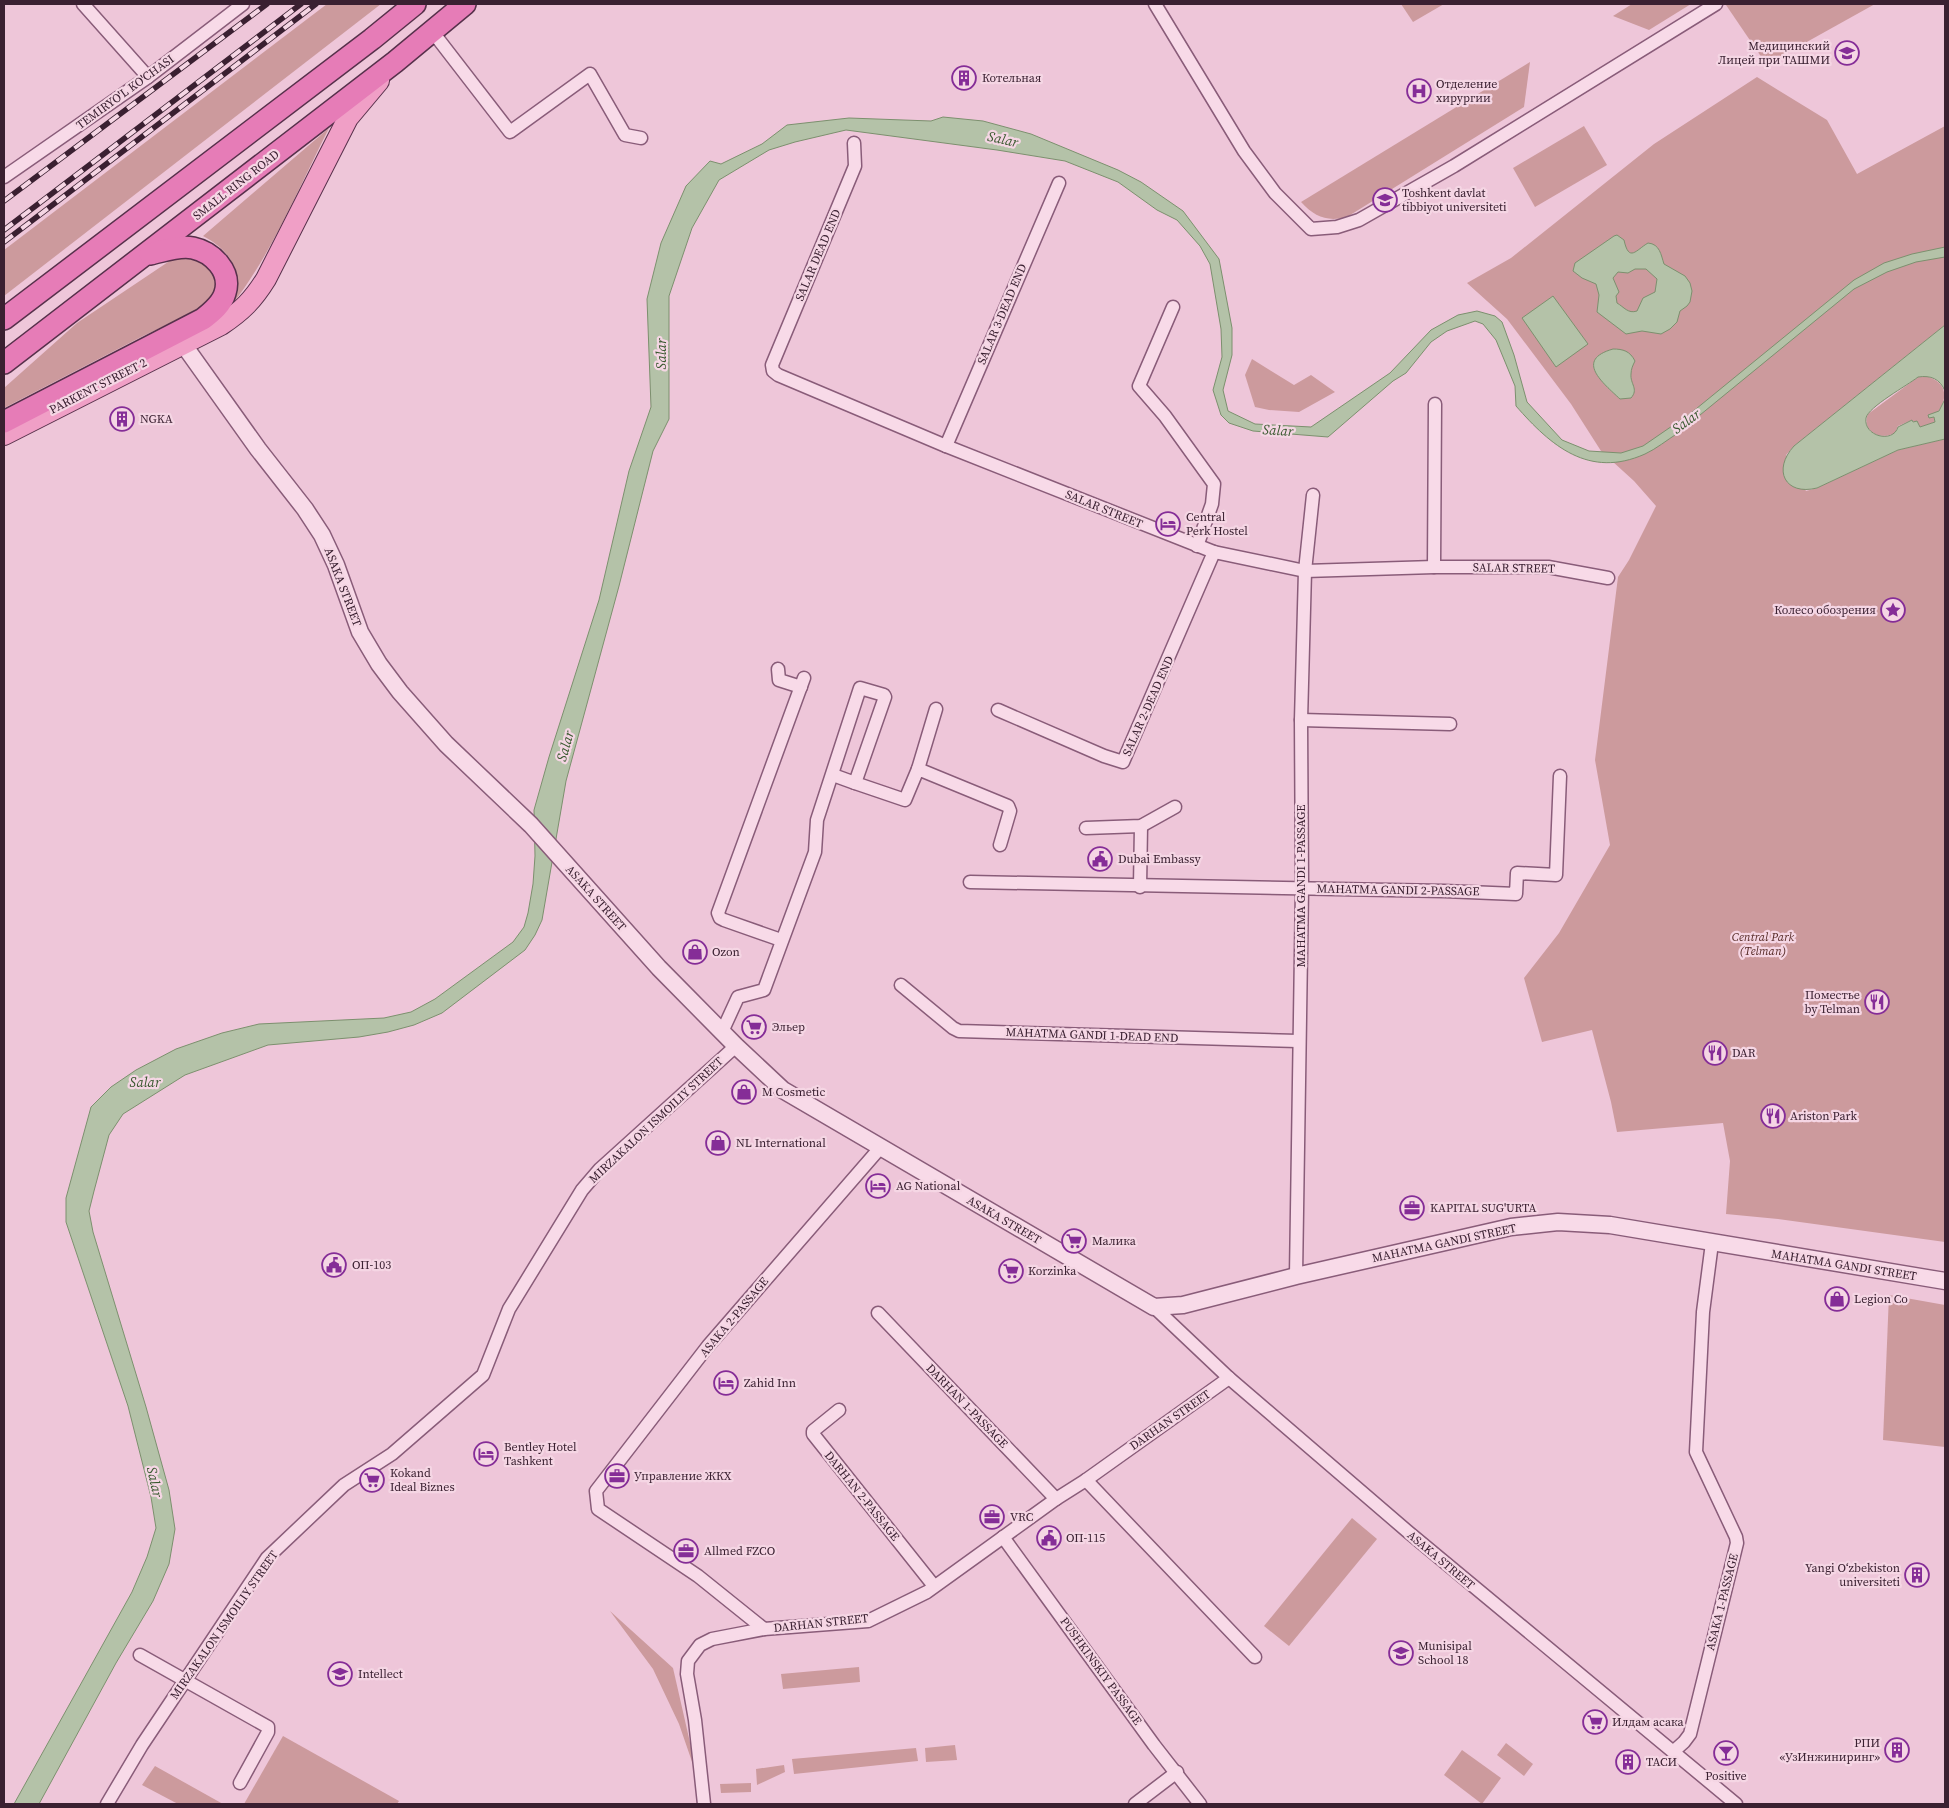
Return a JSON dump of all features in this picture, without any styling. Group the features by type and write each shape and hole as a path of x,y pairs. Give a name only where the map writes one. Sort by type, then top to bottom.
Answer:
{"highway":[{"path":"4,319 415,4"},
{"name":"SMALL RING ROAD","path":"4,363 395,62 465,4"},
{"path":"4,422 179,339 221,303 226,292 224,273 219,262 210,255 194,248 184,247 146,255"}],"main road":[{"name":"PARKENT STREET 2","path":"4,435 179,339 221,325 254,298 348,118 395,62"}],"street":[{"path":"83,4 148,77"},
{"name":"TEMIRYO'L KO'CHASI","path":"4,177 148,77 243,4"},
{"path":"1155,4 1244,151 1276,193 1311,229 1338,227 1359,220 1454,166 1716,4"},
{"path":"432,31 510,132 590,74 626,135 641,138"},
{"name":"SALAR DEAD END","path":"772,365 855,166 854,143"},
{"name":"SALAR 3-DEAD END","path":"946,446 1059,183"},
{"path":"1173,307 1139,386 1165,416 1214,484 1212,504 1197,546"},
{"name":"ASAKA STREET","path":"179,339 318,529 336,565 360,632 379,664 415,710 441,739 531,824 659,968 736,1046 783,1090 1154,1307 1230,1378 1407,1531 1736,1804"},
{"name":"SALAR STREET","path":"772,365 773,371 778,375 946,446 1214,552 1305,571 1434,567 1548,567 1608,578"},
{"path":"1434,567 1435,404"},
{"name":"MAHATMA GANDI 1-PASSAGE","path":"1296,1276 1298,1041 1302,888 1301,720 1305,571 1313,495"},
{"name":"SALAR 2-DEAD END","path":"998,710 1104,756 1123,762 1214,552"},
{"path":"778,669 779,680 802,682 718,913 720,918 724,920 781,940"},
{"path":"722,1032 738,997 764,990 815,852 817,820 833,775 858,690 861,688 884,695 885,697 855,783"},
{"path":"833,775 905,800 918,769 936,709"},
{"path":"1301,720 1450,724"},
{"path":"918,769 1008,806 1010,811 1000,845"},
{"name":"MAHATMA GANDI 2-PASSAGE","path":"970,882 1517,894 1517,873 1556,874 1560,776"},
{"path":"1086,828 1141,826 1175,807"},
{"path":"1140,887 1141,826"},
{"name":"MAHATMA GANDI 1-DEAD END","path":"901,985 959,1031 1298,1041"},
{"name":"MIRZAKALON ISMOILIY STREET","path":"107,1804 142,1745 273,1552 344,1485 392,1454 483,1375 509,1309 582,1190 600,1169 736,1046"},
{"name":"ASAKA 2-PASSAGE","path":"764,1629 698,1576 598,1509 596,1491 708,1346 880,1148"},
{"name":"MAHATMA GANDI STREET","path":"1154,1307 1183,1305 1296,1276 1511,1227 1558,1222 1610,1225 1712,1244 1945,1281"},
{"name":"ASAKA 1-PASSAGE","path":"1674,1752 1690,1734 1737,1543 1736,1537 1696,1452 1703,1312 1712,1244"},
{"name":"DARHAN 1-PASSAGE","path":"878,1313 1056,1499"},
{"name":"DARHAN STREET","path":"704,1804 695,1720 687,1674 688,1661 691,1655 706,1641 764,1629 868,1621 927,1592 1056,1499 1086,1480 1230,1378"},
{"name":"DARHAN 2-PASSAGE","path":"839,1410 813,1431 813,1434 934,1586"},
{"path":"1086,1480 1255,1656"},
{"name":"PUSHKINSKIY PASSAGE","path":"1003,1537 1154,1745 1177,1772 1200,1804"},
{"path":"140,1655 269,1729 240,1783"},
{"path":"1135,1804 1177,1772"}],"green space":[{"path":"327,4 381,4 4,296 4,250"},
{"path":"1401,4 1444,4 1413,22"},
{"path":"1632,4 1691,4 1649,30 1613,16"},
{"path":"1875,4 1771,62 1762,58 1726,5"},
{"path":"1530,62 1524,107 1347,217 1333,219 1322,217 1316,215 1301,202"},
{"name":"Central Park (Telman)","path":"1757,77 1827,120 1857,174 1945,126 1945,325 1794,446 1786,455 1806,491 1817,488 1898,450 1945,439 1945,1242 1778,1219 1726,1214 1730,1161 1723,1123 1617,1132 1592,1030 1542,1042 1524,978 1559,933 1610,845 1595,760 1618,577 1629,560 1656,506 1634,481 1601,451 1571,404 1507,319 1467,283 1511,258 1654,144"},
{"path":"1584,126 1607,165 1535,207 1513,168"},
{"path":"329,128 272,242 246,286 231,306 237,287 235,270 223,250 203,236"},
{"path":"192,252 215,271 216,291 212,300 198,310 143,336 4,408 4,388 77,323 174,258"},
{"path":"1252,359 1294,385 1311,375 1335,392 1299,412 1255,407 1245,375"},
{"path":"1925,376 1939,383 1944,392 1942,404 1934,417 1935,422 1920,427 1912,420 1898,426 1895,433 1889,435 1883,436 1873,433 1867,425 1868,414 1918,377"},
{"path":"1889,1295 1945,1305 1945,1447 1883,1440"},
{"path":"1352,1518 1377,1539 1289,1646 1264,1626"},
{"path":"610,1611 673,1668 699,1782 679,1724 653,1669"},
{"path":"859,1667 860,1682 783,1689 781,1674"},
{"path":"283,1736 399,1801 397,1804 244,1804"},
{"path":"1506,1743 1533,1764 1524,1776 1497,1755"},
{"path":"955,1745 957,1760 926,1762 925,1748"},
{"path":"916,1748 918,1761 794,1774 792,1759"},
{"path":"1462,1750 1501,1778 1482,1804 1444,1775"},
{"path":"784,1765 785,1772 757,1785 756,1769"},
{"path":"155,1766 223,1804 178,1804 142,1785"},
{"path":"751,1783 751,1792 721,1793 720,1784"}],"water":[{"name":"Salar","path":"943,117 983,121 1031,134 1118,170 1141,182 1183,211 1219,259 1232,328 1232,355 1223,390 1228,411 1255,424 1311,427 1390,373 1431,330 1458,315 1477,311 1495,316 1502,322 1514,355 1527,402 1562,440 1589,451 1621,453 1643,446 1691,413 1854,280 1884,263 1912,254 1945,247 1945,257 1916,262 1887,272 1854,289 1678,433 1645,454 1625,461 1606,463 1589,460 1573,454 1557,445 1529,421 1516,406 1515,386 1496,340 1483,324 1475,321 1447,331 1431,342 1406,373 1393,381 1328,437 1253,431 1229,423 1221,415 1213,390 1222,357 1221,329 1210,264 1200,246 1177,220 1157,210 1118,182 1065,161 846,130 769,150 719,180 692,228 669,296 669,419 653,451 619,586 566,781 542,920 535,935 525,950 442,1013 414,1025 388,1032 359,1037 268,1045 185,1075 123,1114 109,1135 89,1211 93,1232 169,1490 175,1529 169,1564 153,1601 116,1663 39,1804 14,1804 132,1592 147,1557 156,1528 151,1497 128,1406 66,1222 66,1198 91,1107 111,1087 136,1070 176,1049 222,1033 259,1024 384,1018 411,1012 435,999 513,942 524,927 533,884 535,856 534,810 599,600 629,471 651,407 647,299 661,243 686,186 710,161 721,164 762,144 787,125 849,118 931,121"},
{"path":"1617,235 1624,240 1628,251 1631,253 1648,243 1655,245 1664,264 1685,276 1690,283 1692,291 1690,302 1680,311 1677,322 1661,334 1642,331 1626,334 1597,312 1599,295 1596,284 1582,278 1573,271 1575,263","holes":["1635,269 1646,269 1657,279 1655,292 1643,298 1637,311 1629,311 1617,303 1616,296 1619,292 1613,278 1618,272 1628,273"]},
{"path":"1553,296 1588,344 1556,367 1522,318"},
{"path":"1945,325 1945,391 1938,381 1927,377 1918,377 1868,413 1866,424 1873,433 1879,436 1890,435 1898,427 1912,420 1913,422 1917,421 1920,427 1935,422 1934,417 1929,418 1928,415 1939,411 1945,399 1945,439 1898,450 1817,488 1797,488 1790,485 1785,479 1783,472 1787,455 1794,446"},
{"path":"1613,349 1626,351 1635,361 1631,372 1634,392 1631,398 1620,399 1606,386 1596,372 1595,359"}],"railway":[{"path":"4,201 267,4"},
{"path":"4,230 301,4"},
{"path":"4,242 316,4"}],"place":[{"name":"Медицинский Лицей при ТАШМИ","path":"1847,53"},
{"name":"Котельная","path":"964,78"},
{"name":"Отделение хирургии","path":"1419,91"},
{"name":"Toshkent davlat tibbiyot universiteti","path":"1385,200"},
{"name":"NGKA","path":"122,419"},
{"name":"Central Perk Hostel","path":"1168,524"},
{"name":"Колесо обозрения","path":"1893,610"},
{"name":"Dubai Embassy","path":"1100,859"},
{"name":"Ozon","path":"695,952"},
{"name":"Поместье by Telman","path":"1877,1002"},
{"name":"Эльер","path":"754,1027"},
{"name":"DAR","path":"1715,1053"},
{"name":"M Cosmetic","path":"744,1092"},
{"name":"Ariston Park","path":"1773,1116"},
{"name":"NL International","path":"718,1143"},
{"name":"AG National","path":"878,1186"},
{"name":"KAPITAL SUG'URTA","path":"1412,1208"},
{"name":"Малика","path":"1074,1241"},
{"name":"ОП-103","path":"334,1265"},
{"name":"Korzinka","path":"1011,1271"},
{"name":"Legion Co","path":"1837,1299"},
{"name":"Zahid Inn","path":"726,1383"},
{"name":"Bentley Hotel Tashkent","path":"486,1454"},
{"name":"Управление ЖКХ","path":"617,1476"},
{"name":"Kokand Ideal Biznes","path":"372,1480"},
{"name":"VRC","path":"992,1517"},
{"name":"ОП-115","path":"1049,1538"},
{"name":"Allmed FZCO","path":"686,1551"},
{"name":"Yangi Oʻzbekiston universiteti","path":"1917,1575"},
{"name":"Munisipal School 18","path":"1401,1653"},
{"name":"Intellect","path":"340,1674"},
{"name":"Илдам асака","path":"1595,1722"},
{"name":"РПИ «УзИнжиниринг»","path":"1897,1750"},
{"name":"Positive","path":"1726,1753"},
{"name":"ТАСИ","path":"1628,1762"}]}
